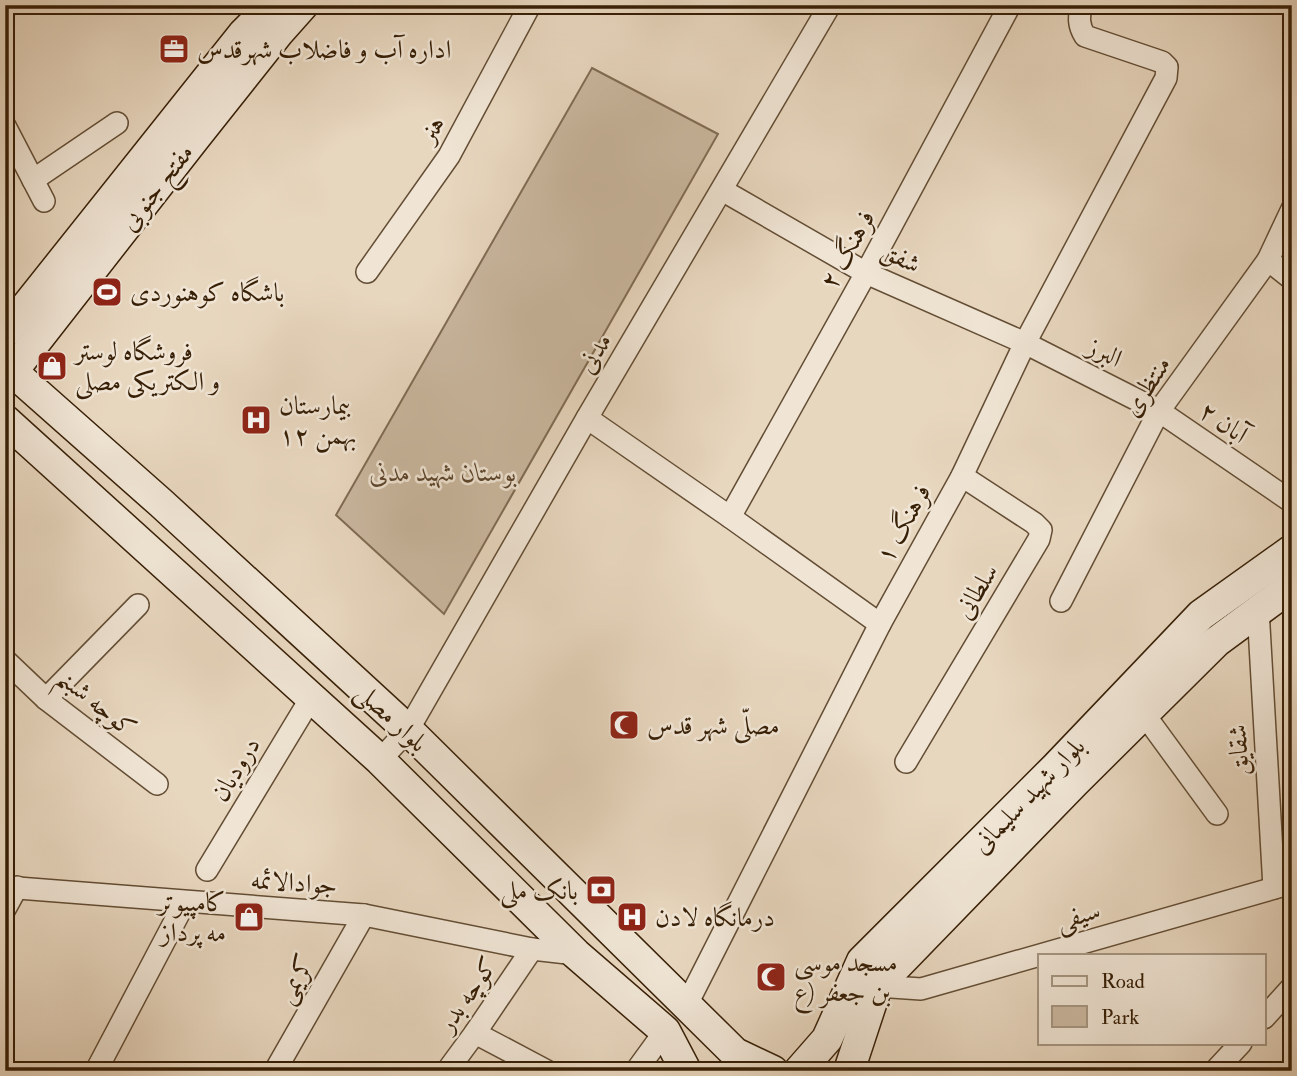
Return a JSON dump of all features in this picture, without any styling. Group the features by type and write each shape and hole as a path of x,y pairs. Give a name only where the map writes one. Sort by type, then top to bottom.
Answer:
{"main road":[{"name":"مفتح جنوبی","path":"5,333 243,34 270,18 303,5"},
{"name":"مفتح جنوبی","path":"8,372 270,18"},
{"name":"بلوار مصلی","path":"8,372 161,503 408,730 735,1053 773,1071"},
{"name":"بلوار مصلی","path":"5,420 380,760 576,954 665,1031 686,1071"},
{"name":"بلوار شهید سلیمانی","path":"799,1071 827,1039 862,961 1056,766 1201,615 1292,550"},
{"name":"بلوار شهید سلیمانی","path":"849,1071 877,986 1216,642 1292,586"}],"street":[{"name":"هنر","path":"367,272 449,156 530,5"},
{"name":"مدنی","path":"380,760 408,730 587,418 830,5"},
{"name":"فرهنگ ۲","path":"730,517 866,273 1010,5"},
{"name":"فرهنگ ۱","path":"686,1006 880,624 962,476 1025,343 1166,78 1167,67 1162,62 1085,36 1080,28 1081,5"},
{"path":"33,180 117,123"},
{"path":"5,126 44,201"},
{"name":"شفق","path":"722,191 866,273 1025,343"},
{"name":"منتظری","path":"1061,601 1160,411 1268,260 1292,209"},
{"path":"1268,260 1292,279"},
{"name":"البرز","path":"1025,343 1160,411"},
{"name":"آبان ۲","path":"1160,411 1292,502"},
{"path":"587,418 880,624"},
{"name":"سلطانی","path":"906,762 1039,539 1041,530 962,476"},
{"path":"47,699 138,605"},
{"name":"شقایق","path":"1258,609 1283,886"},
{"name":"کوچه شبنم","path":"6,662 47,699 157,784"},
{"name":"درودیان","path":"207,870 311,698"},
{"path":"1144,713 1217,814"},
{"name":"سیفی","path":"1044,954 1283,886"},
{"path":"5,909 11,887"},
{"name":"جوادالائمه","path":"11,887 364,915 576,954"},
{"path":"96,1071 185,902"},
{"name":"کریمی","path":"275,1071 364,915"},
{"name":"کوچه بدر","path":"447,1071 532,948"},
{"name":"سیفی","path":"877,986 921,989 1038,956"},
{"path":"1266,1016 1292,987"},
{"path":"636,1071 665,1031"},
{"path":"475,1033 547,1071"},
{"path":"1215,1071 1240,1044"}],"green space":[{"name":"بوستان شهید مدنی","path":"592,68 718,134 444,614 336,515"}],"place":[{"name":"اداره آب و فاضلاب شهرقدس","path":"174,49"},
{"name":"باشگاه کوهنوردی","path":"107,292"},
{"name":"فروشگاه لوستر و الکتریکی مصلی","path":"52,366"},
{"name":"بیمارستان ۱۲ بهمن","path":"256,420"},
{"name":"مصلّی شهر قدس","path":"624,725"},
{"name":"بانک ملی","path":"601,890"},
{"name":"کامپیوتر مه پرداز","path":"249,917"},
{"name":"درمانگاه لادن","path":"632,917"},
{"name":"مسجد موسی بن جعفر (ع","path":"771,977"}]}
